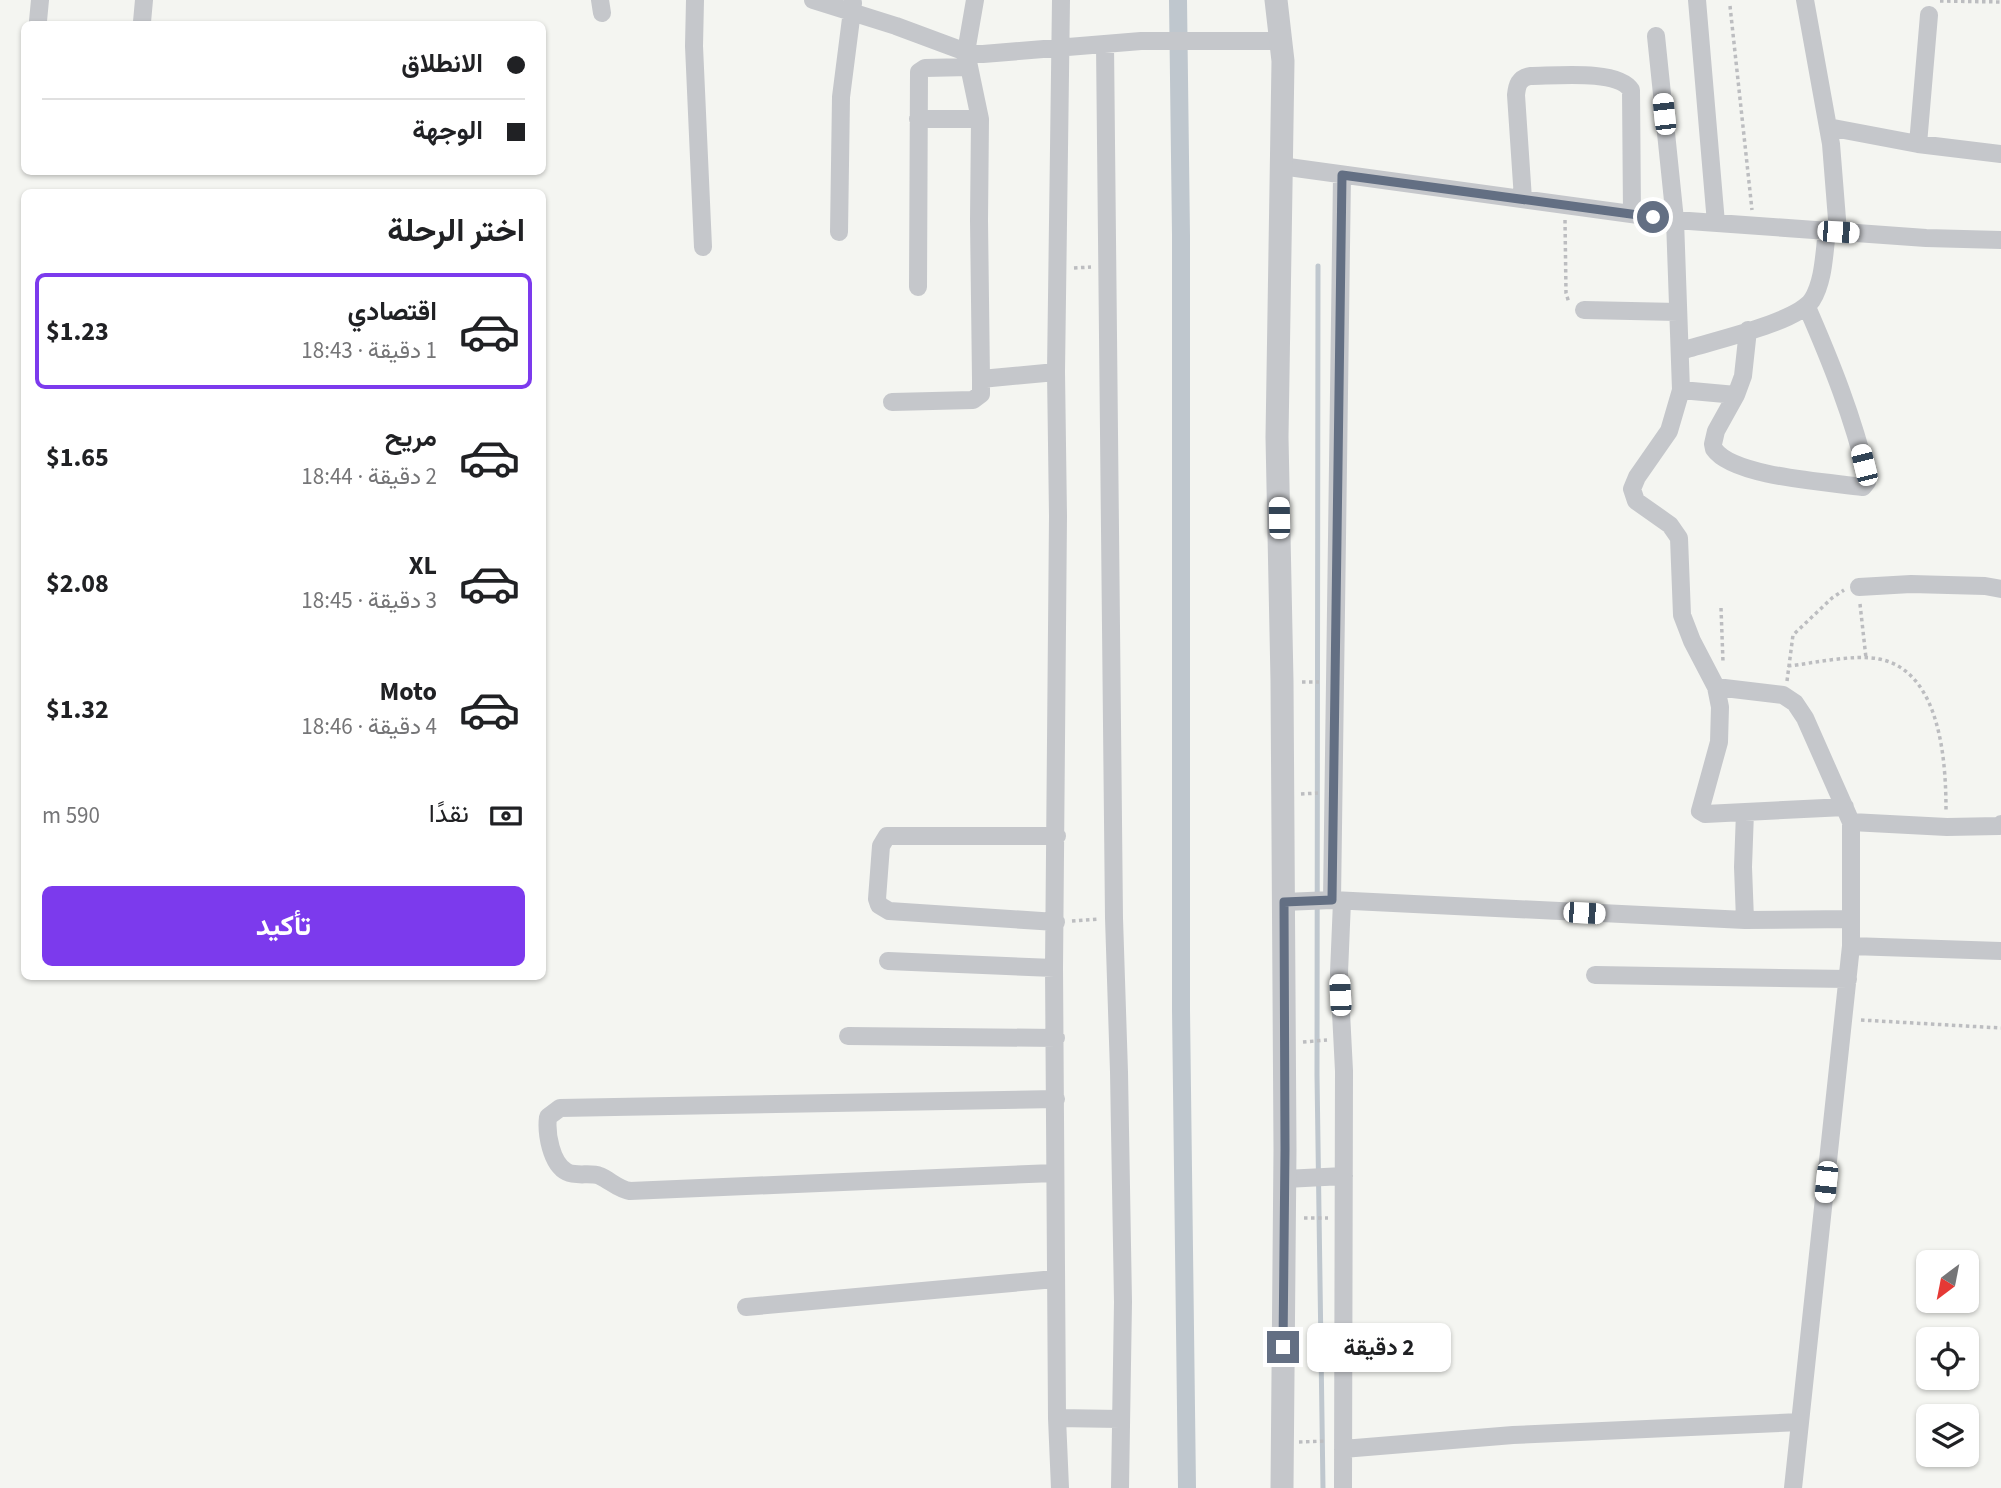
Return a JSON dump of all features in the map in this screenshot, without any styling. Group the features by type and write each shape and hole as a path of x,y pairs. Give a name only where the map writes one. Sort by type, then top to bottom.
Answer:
{"street":[{"path":"38,21 40,0"},
{"path":"142,21 144,0"},
{"path":"695,0 694,46 703,247"},
{"path":"813,0 853,6 967,59"},
{"path":"892,402 974,400 981,394 980,119 967,59 975,0"},
{"path":"1060,1488 1055,1279 1054,968 1060,922 1057,836 1056,372 1061,0"},
{"path":"1276,0 1282,41 1277,437 1284,902 1295,1178 1282,1488"},
{"path":"1697,0 1716,223"},
{"path":"1681,351 1790,317 1807,307 1818,288 1833,232 1834,165 1805,0"},
{"path":"839,232 841,96 853,6"},
{"path":"1919,144 1929,15"},
{"path":"1657,36 1675,220 1681,390 1668,432 1637,477 1632,489 1636,501 1670,525 1679,538 1682,615 1692,641 1720,687 1718,742 1699,808 1705,814 1745,812 1848,815 1947,827 2000,825"},
{"path":"918,286 919,72 925,68 983,54 1061,47 1141,41 1282,41"},
{"path":"1105,44 1114,918 1121,1173 1120,1488"},
{"path":"1523,199 1516,95 1523,77 1591,76 1622,80 1631,90 1632,214"},
{"path":"918,119 980,119"},
{"path":"1828,127 1919,144 2001,154"},
{"path":"1281,166 1675,220 1926,238 2001,240"},
{"path":"1342,175 1337,901 1344,1072 1338,1177 1338,1445 1343,1488"},
{"path":"1748,330 1743,376 1737,395 1713,438 1714,449 1724,460 1744,468 1787,477 1866,485 1864,465 1848,407 1807,307"},
{"path":"1584,310 1678,312"},
{"path":"981,379 1056,372"},
{"path":"1681,390 1737,395"},
{"path":"1858,587 1910,584 2001,589"},
{"path":"1720,687 1787,696 1795,702 1805,718 1848,815 1851,946 1793,1488"},
{"path":"1745,812 1745,920"},
{"path":"1057,836 887,836 881,846 877,900 879,905 889,911 1060,922"},
{"path":"1284,902 1337,901 1745,920 1851,919"},
{"path":"1851,946 2001,951"},
{"path":"888,961 1054,968"},
{"path":"1595,975 1848,979"},
{"path":"848,1036 1056,1038"},
{"path":"1054,1173 630,1191 598,1175 567,1172 558,1164 552,1150 547,1125 548,1117 560,1108 1056,1099"},
{"path":"1295,1178 1338,1177"},
{"path":"746,1307 1055,1279"},
{"path":"1057,1418 1121,1419"},
{"path":"1338,1445 1800,1422"}],"path":[{"path":"1929,15 1936,1 2001,2"},
{"path":"1730,6 1754,226"},
{"path":"1565,204 1567,299 1571,307 1584,310"},
{"path":"1067,268 1092,267"},
{"path":"1787,696 1788,666 1792,639 1796,632 1841,592 1858,587 1866,658"},
{"path":"1720,687 1721,608"},
{"path":"1788,666 1866,658 1882,659 1903,669 1928,699 1936,723 1944,764 1947,827"},
{"path":"1299,682 1322,682"},
{"path":"1060,922 1093,920"},
{"path":"1844,1020 2001,1028"},
{"path":"1313,1041 1333,1040"},
{"path":"1303,1218 1331,1217"},
{"path":"1313,1441 1338,1445"}],"waterway":[{"path":"1178,0 1181,235 1181,1010 1187,1488"},
{"path":"1318,266 1317,1075 1323,1488"}],"route":[{"path":"1283,1347 1284,902 1332,900 1342,175 1653,217"}]}
